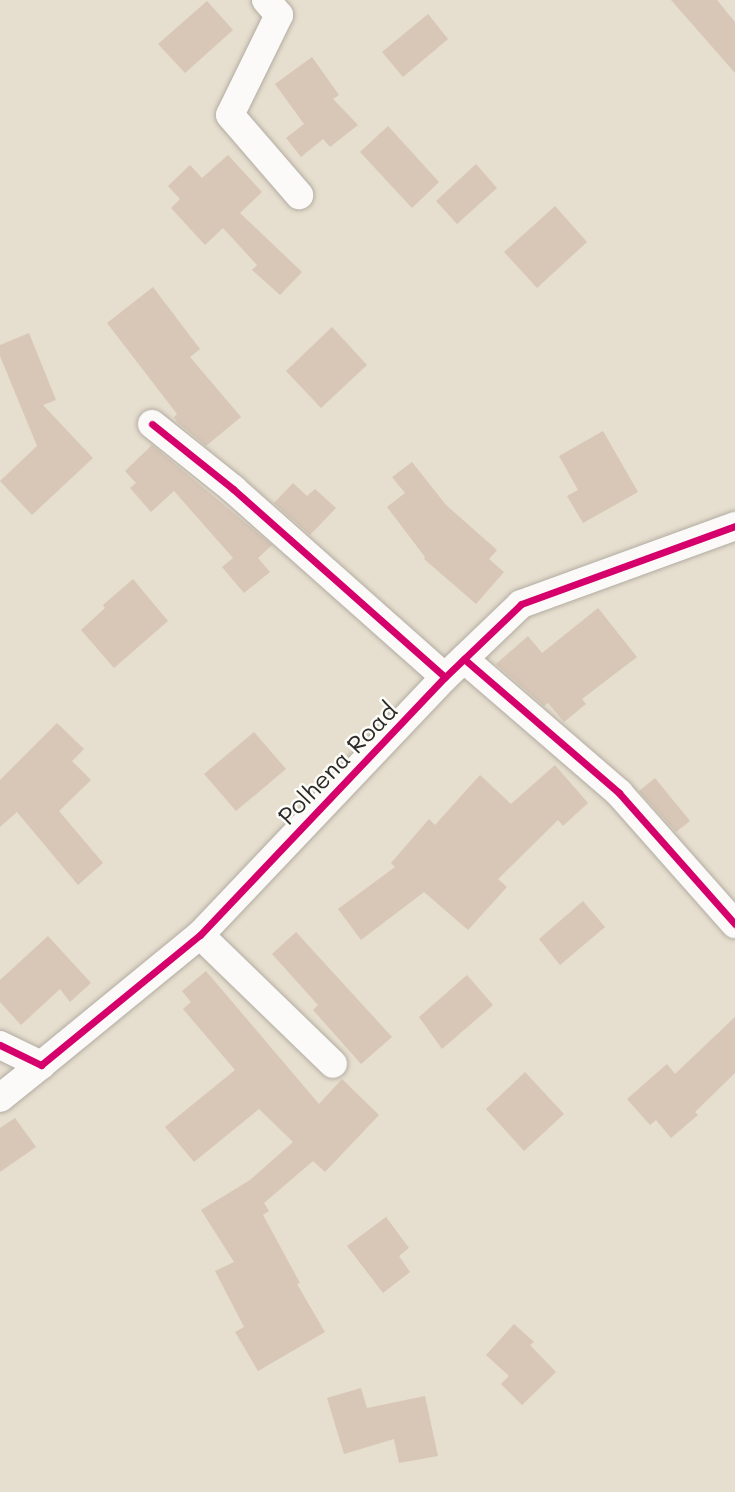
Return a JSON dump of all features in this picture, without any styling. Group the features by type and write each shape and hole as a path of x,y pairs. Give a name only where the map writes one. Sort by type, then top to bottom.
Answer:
{"street":[{"path":"266,0 279,15 230,116 299,195"},
{"path":"152,424 454,668 619,793 735,924"},
{"name":"Polhena Road","path":"0,1098 200,935 454,668 521,604 735,526"},
{"path":"200,935 333,1063"},
{"path":"0,1045 41,1065"}],"building":[{"path":"671,0 717,0 735,22 735,73"},
{"path":"207,1 233,30 185,73 158,44"},
{"path":"428,14 448,39 403,77 382,52"},
{"path":"312,57 339,95 333,99 358,125 330,147 323,139 301,157 286,138 304,124 275,84"},
{"path":"388,126 439,182 412,208 360,152"},
{"path":"228,155 262,192 240,213 302,272 280,295 252,270 257,265 223,228 205,245 171,208 180,199 168,186 190,165 202,178"},
{"path":"476,164 497,188 457,224 436,201"},
{"path":"555,206 587,242 537,288 504,252"},
{"path":"153,287 200,349 190,357 241,417 206,446 177,422 174,417 177,414 107,323"},
{"path":"332,327 367,365 321,408 286,371"},
{"path":"29,333 56,400 43,405 93,458 32,515 0,481 37,446 0,356 0,345"},
{"path":"603,431 638,492 583,523 567,496 578,490 559,456"},
{"path":"152,445 272,545 258,558 270,572 244,593 222,567 233,558 174,491 151,512 130,488 136,483 125,471"},
{"path":"412,462 446,505 497,550 489,559 504,572 476,604 424,559 387,507 405,493 392,477"},
{"path":"293,483 307,496 315,489 336,508 310,535 274,503"},
{"path":"133,579 168,621 114,668 81,630 105,608 103,605"},
{"path":"598,608 637,657 582,699 586,704 564,722 548,703 544,706 496,664 528,636 542,653"},
{"path":"57,723 84,749 72,761 91,780 59,811 103,863 78,885 17,812 0,827 0,780"},
{"path":"254,732 286,769 236,811 204,774"},
{"path":"555,765 588,803 563,826 558,820 498,879 507,887 468,930 424,892 361,940 338,909 395,867 391,863 429,819 435,825 480,775 511,804"},
{"path":"655,778 690,821 676,832 639,791"},
{"path":"583,901 605,927 560,965 539,939"},
{"path":"296,932 392,1037 361,1064 313,1010 318,1005 272,954"},
{"path":"48,936 91,983 70,1002 60,989 21,1025 0,1002 0,980"},
{"path":"206,971 319,1104 342,1079 379,1115 325,1172 313,1161 264,1203 269,1211 263,1215 300,1283 297,1284 325,1332 258,1371 235,1332 244,1327 215,1271 234,1262 201,1210 250,1180 293,1142 259,1109 194,1162 165,1127 235,1070 183,1009 191,1002 182,991"},
{"path":"467,975 493,1005 442,1049 419,1017"},
{"path":"735,1017 735,1073 695,1112 698,1115 671,1138 656,1120 650,1125 627,1099 667,1064 675,1074"},
{"path":"525,1072 564,1114 524,1151 486,1109"},
{"path":"15,1118 36,1147 0,1172 0,1128"},
{"path":"386,1217 409,1248 399,1256 410,1272 383,1293 347,1246"},
{"path":"514,1324 534,1342 530,1345 556,1372 522,1405 501,1384 509,1376 486,1355"},
{"path":"361,1388 367,1408 425,1396 438,1456 399,1463 394,1439 344,1454 327,1398"}],"cycle path":[{"path":"152,424 233,489 445,677"},
{"path":"0,1045 41,1065 200,935 445,677 521,604 735,526"},
{"path":"464,659 619,793 735,924"}]}
